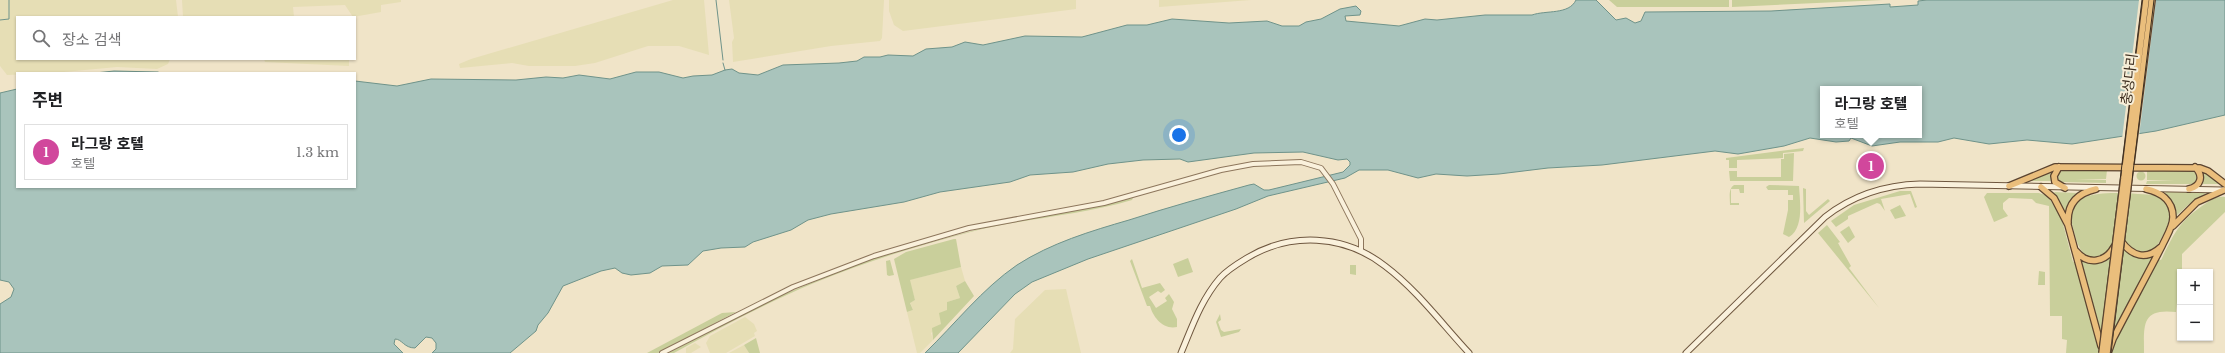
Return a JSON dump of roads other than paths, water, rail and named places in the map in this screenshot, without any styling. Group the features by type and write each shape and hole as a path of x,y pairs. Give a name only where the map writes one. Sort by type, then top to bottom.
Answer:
{"highway":[{"path":"2142,0 2144,18"},
{"name":"충성다리","path":"2128,161 2146,0"},
{"name":"충성다리","path":"2128,161 2152,0"},
{"path":"2102,353 2114,247 2128,169 2128,161"},
{"path":"2059,167 2054,176 2055,182 2064,188"},
{"path":"2009,186 2033,175 2059,167 2128,169 2195,167 2208,171 2225,188 2194,204 2169,231"},
{"path":"2189,189 2194,188 2200,182 2200,175 2195,167"},
{"path":"2108,353 2121,241 2126,178"},
{"path":"2041,187 2054,198 2068,225 2101,340 2102,353"},
{"path":"2068,225 2069,211 2074,199 2082,193 2096,189"},
{"path":"2108,353 2113,339 2162,246 2169,231 2173,216 2168,202 2160,193 2146,189"},
{"path":"2121,241 2133,253 2144,256 2155,252 2162,246"},
{"path":"2074,248 2086,259 2094,261 2103,259 2110,255 2114,247"}],"main road":[{"path":"1686,353 1801,238 1842,204 1873,191 1894,186 1920,184 2096,189 2225,188"},
{"path":"1182,353 1208,293 1227,271 1252,255 1273,245 1305,240 1335,242 1361,251 1384,265 1404,283 1469,353"}],"street":[{"path":"662,353 757,304 812,278 924,240 1022,217 1104,203 1176,184 1221,170 1253,164 1301,162 1321,168 1333,184 1361,239 1361,251"}],"water":[{"path":"1576,0 1596,0 1616,20 1626,18 1635,23 1641,21 1645,12 1771,11 1890,4 1890,7 1918,5 1918,1 1927,0 2225,0 2225,115 2156,131 2072,144 2027,140 1989,144 1954,138 1938,142 1900,142 1872,146 1851,138 1849,141 1836,142 1810,138 1784,146 1738,154 1715,151 1602,165 1548,168 1499,174 1467,176 1436,174 1418,178 1388,170 1359,170 1345,178 1268,196 1236,209 1088,259 1032,282 1015,294 958,353 925,353 969,307 1004,274 1030,257 1044,250 1072,238 1100,229 1249,185 1254,184 1264,190 1269,190 1343,172 1350,165 1350,162 1347,159 1338,160 1303,152 1254,153 1188,162 1180,159 1143,160 1108,164 1073,172 1030,175 1010,182 940,192 904,202 831,214 808,220 791,230 753,242 745,247 721,248 703,251 688,265 662,266 650,273 631,275 622,273 615,268 601,271 563,286 548,313 538,325 536,331 510,353 432,353 436,349 436,343 432,338 426,337 415,348 408,347 400,340 395,339 394,344 403,353 0,353 0,304 11,297 14,289 9,282 0,280 0,93 16,89 16,188 356,188 356,81 397,86 431,79 516,80 546,77 563,78 579,75 610,79 636,72 659,72 683,78 712,75 732,69 739,73 758,75 783,65 839,63 857,61 864,57 880,57 888,55 913,56 926,49 952,47 965,42 983,45 1025,36 1082,37 1127,25 1147,25 1172,19 1229,23 1267,21 1282,26 1299,26 1306,22 1321,19 1340,9 1356,6 1361,11 1360,15 1345,16 1346,21 1399,26 1425,19 1437,20 1485,15 1532,15 1568,8 1573,5"},
{"path":"114,71 158,72 104,72"}],"waterway":[{"path":"0,20 9,19 9,0"},
{"path":"716,0 723,60"},
{"path":"723,63 725,70"}],"tram line":[{"path":"2099,353 2142,0"},
{"path":"2111,353 2154,0"}],"place":[{"name":"라그랑 호텔","path":"1871,166"}]}
